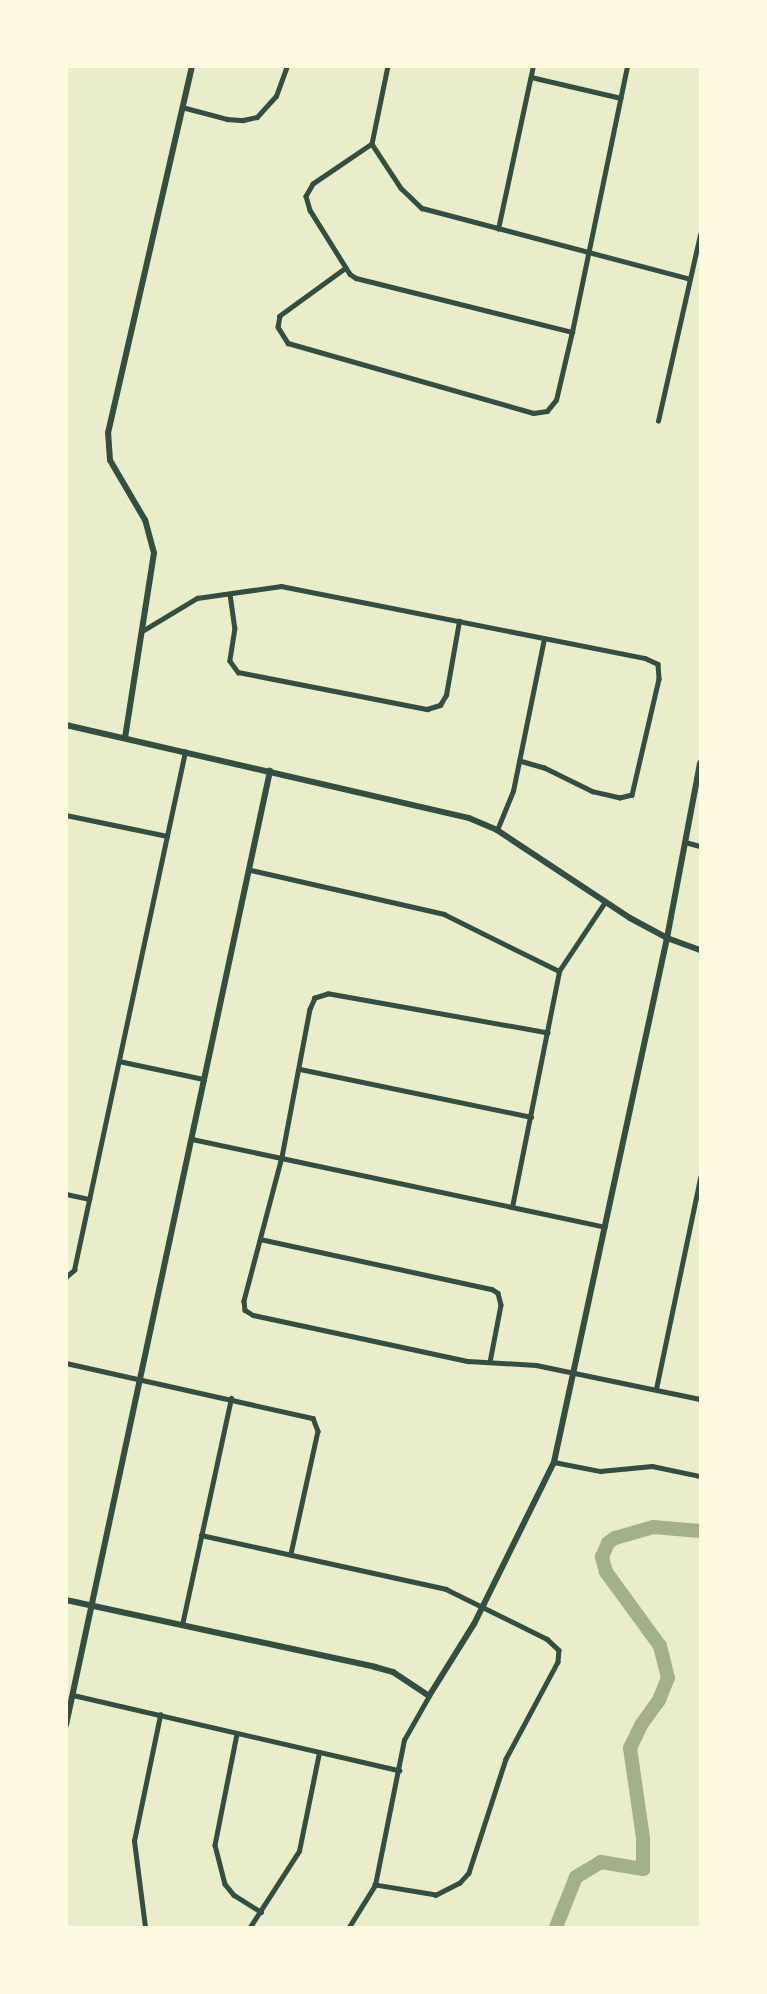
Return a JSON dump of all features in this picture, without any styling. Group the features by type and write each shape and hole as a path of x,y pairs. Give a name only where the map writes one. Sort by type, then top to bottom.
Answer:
{"street":[{"path":"125,738 144,630 153,545 145,520 114,470 108,449 108,434 192,66"},
{"path":"182,107 227,119 257,117 276,96 287,66"},
{"path":"388,66 372,144 313,184 306,196 310,210 346,268 356,278 572,332"},
{"path":"498,229 533,66"},
{"path":"346,268 280,316 278,327 288,343 541,414 552,407 556,400 590,253 627,66"},
{"path":"531,77 621,98"},
{"path":"372,144 401,188 422,208 690,279"},
{"path":"658,421 701,235"},
{"path":"144,630 197,598 281,586 652,660 660,670 632,795 620,798 593,792 544,768 520,761"},
{"path":"230,594 235,628 230,662 238,672 427,709 440,705 446,695 459,621"},
{"path":"496,830 508,808 520,761 544,639"},
{"path":"66,725 469,818 496,830 605,902 667,937 701,950"},
{"path":"66,1277 74,1270 184,752"},
{"path":"349,1927 376,1885 404,1740 483,1607 554,1462 667,937 701,763"},
{"path":"66,1725 251,870 270,771"},
{"path":"66,815 167,836"},
{"path":"685,842 701,846"},
{"path":"251,870 444,914 559,971"},
{"path":"512,1207 559,971 605,902"},
{"path":"548,1032 328,994 315,998 310,1009 282,1157 244,1301 245,1310 253,1315 436,1354 573,1372 701,1399"},
{"path":"119,1061 205,1079"},
{"path":"300,1069 531,1116"},
{"path":"192,1139 606,1227"},
{"path":"656,1389 701,1178"},
{"path":"66,1194 89,1199"},
{"path":"260,1239 492,1289 498,1293 502,1305 490,1362"},
{"path":"66,1363 307,1414 317,1424 291,1554"},
{"path":"182,1626 231,1398"},
{"path":"554,1462 600,1471 652,1466 701,1476"},
{"path":"201,1535 446,1588 547,1639 559,1650 558,1662 506,1759 470,1873 454,1887 436,1895 376,1885"},
{"path":"66,1600 375,1667 393,1672 429,1696"},
{"path":"74,1695 399,1770"},
{"path":"145,1927 134,1841 160,1715"},
{"path":"237,1734 215,1845 225,1884 234,1895 261,1912"},
{"path":"250,1927 299,1851 319,1753"}],"waterway":[{"path":"556,1927 576,1877 601,1862 643,1869 643,1838 630,1748 641,1725 659,1700 668,1678 660,1646 606,1572 602,1557 608,1543 615,1538 653,1527 700,1531"}]}
